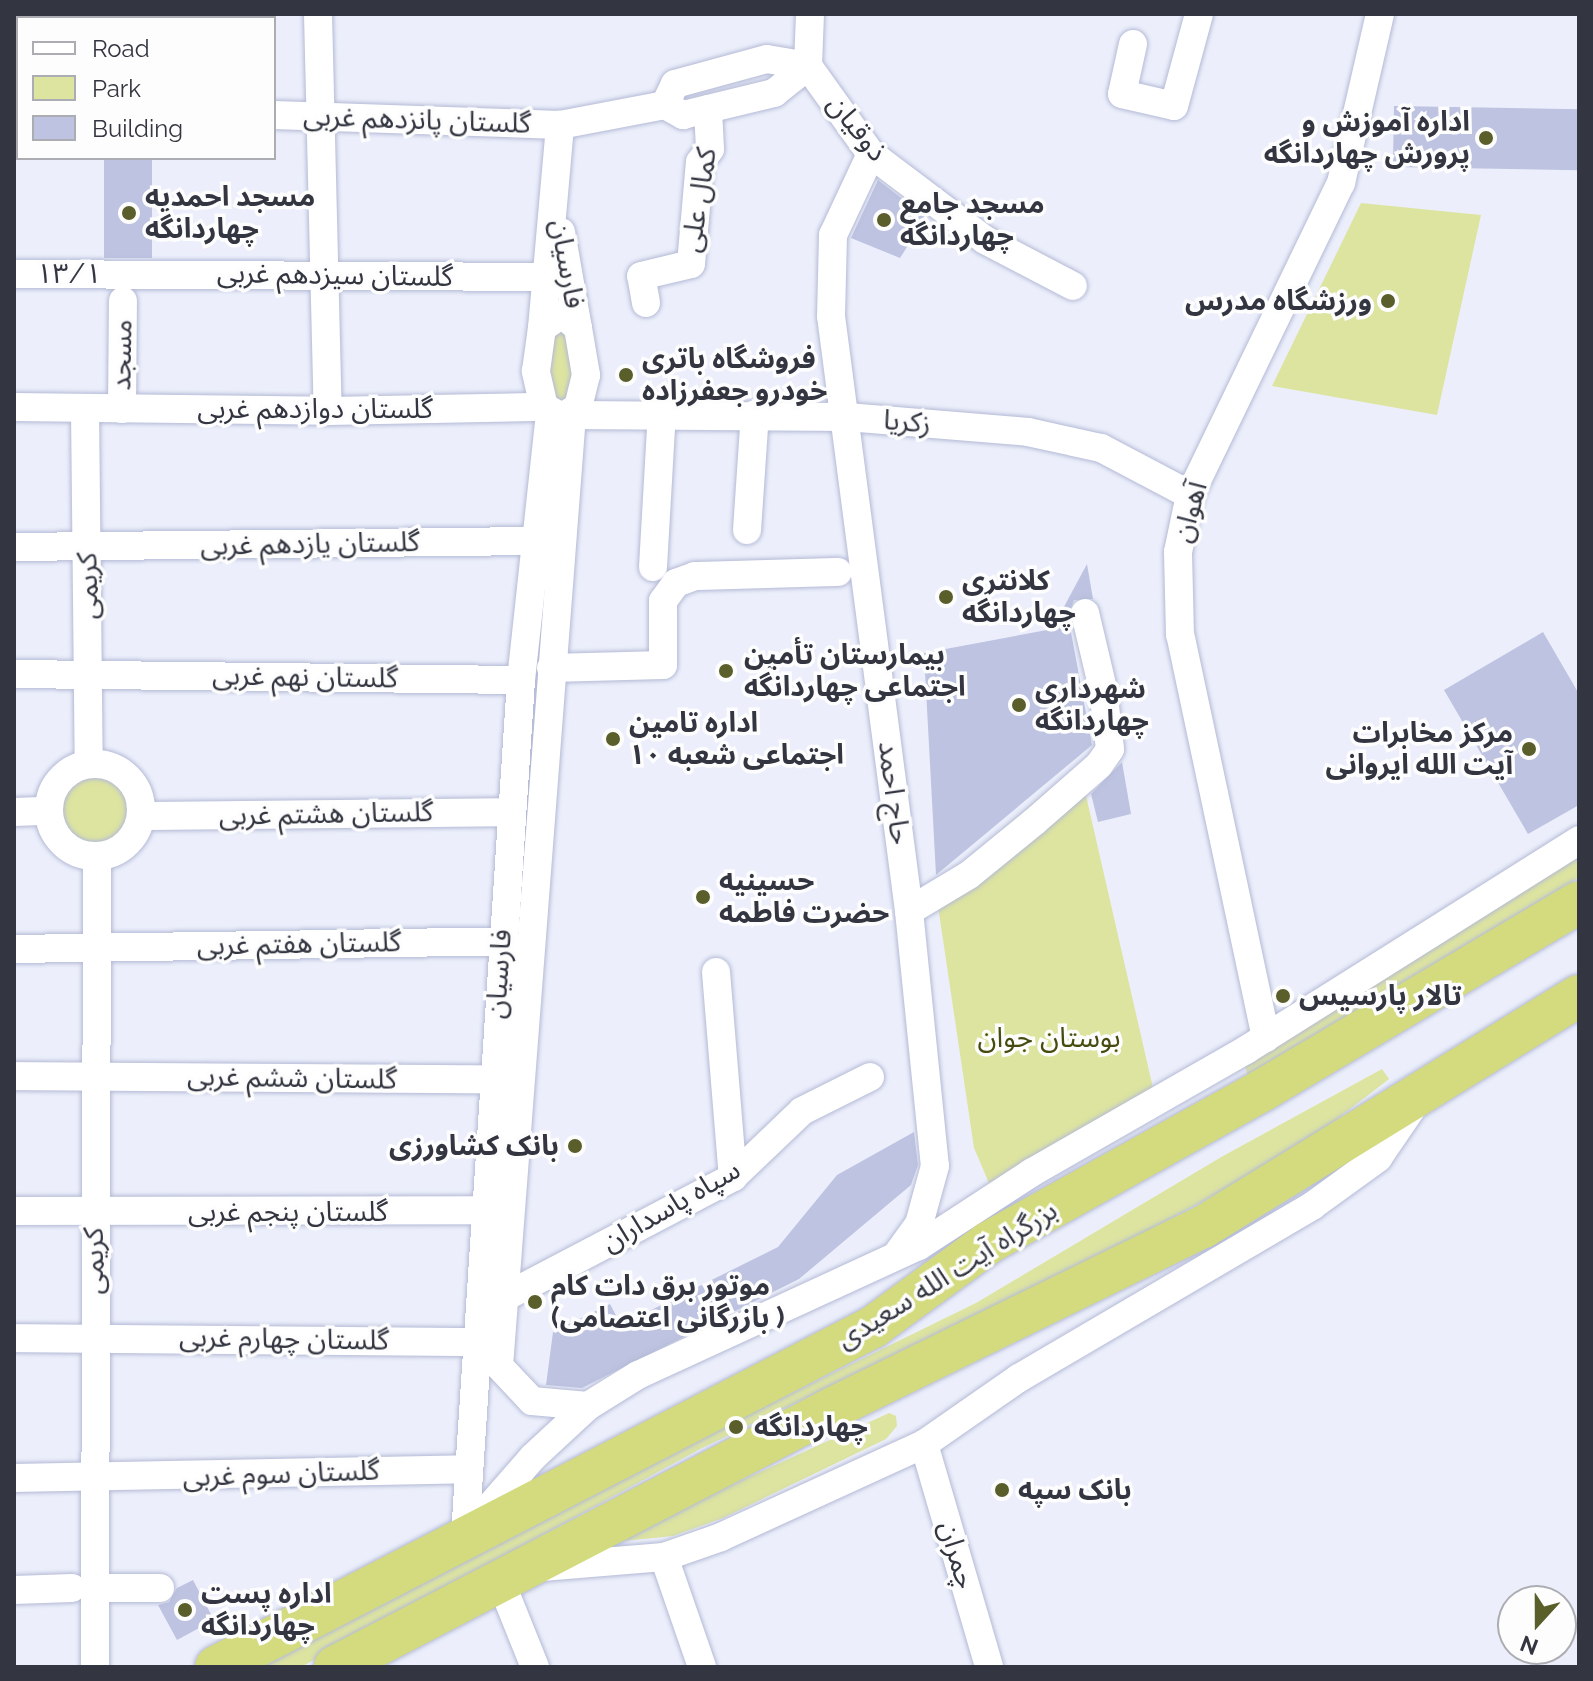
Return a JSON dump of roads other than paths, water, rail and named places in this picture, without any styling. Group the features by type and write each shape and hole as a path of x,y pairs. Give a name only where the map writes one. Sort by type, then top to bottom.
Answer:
{"highway":[{"name":"بزرگراه آیت الله سعیدی","path":"216,1667 465,1535 873,1327 988,1243 1263,1090 1579,902"},
{"name":"بزرگراه آیت الله سعیدی","path":"335,1667 835,1407 1126,1269 1419,1097 1579,996"}],"street":[{"path":"318,14 328,411"},
{"path":"560,125 665,105 683,115 774,93 808,66 810,14"},
{"path":"1133,44 1122,94 1174,106 1199,14"},
{"name":"آهوان","path":"1266,1038 1180,635 1178,552 1190,495 1341,183 1380,14"},
{"path":"665,105 675,84 767,59 808,66"},
{"name":"ذوقیان","path":"808,66 871,154 985,240 1073,286"},
{"name":"کمال علی","path":"646,303 641,276 691,264 700,162 710,149 708,109"},
{"name":"گلستان پانزدهم غربی","path":"276,115 560,125"},
{"name":"فارسیان","path":"482,1357 503,1298 551,668 562,407 536,371 560,125"},
{"name":"حاج احمد","path":"871,154 833,235 831,316 847,417 909,911 935,1166 919,1224 907,1251"},
{"name":"فارسیان","path":"465,1535 467,1469 482,1357 483,1210 491,1079 532,541 562,407 585,355 555,200"},
{"name":"۱۳/۱","path":"14,274 123,287"},
{"name":"گلستان سیزدهم غربی","path":"123,287 325,275 547,277"},
{"name":"مسجد","path":"122,409 123,287"},
{"path":"542,328 562,314 578,328"},
{"name":"گلستان دوازدهم غربی","path":"14,407 328,411 562,407"},
{"name":"زکریا","path":"562,407 611,413 847,417 1028,432 1101,448 1190,495"},
{"name":"کریمی","path":"85,408 89,764"},
{"path":"653,567 662,413"},
{"path":"747,530 755,414"},
{"name":"گلستان یازدهم غربی","path":"14,547 532,541"},
{"path":"551,668 663,665 663,601 676,583 695,576 838,572"},
{"path":"909,911 969,875 1024,831 1099,765 1110,749 1103,689 1085,613"},
{"name":"گلستان نهم غربی","path":"14,674 521,680"},
{"path":"89,764 116,769 128,777 140,802 141,816 126,843 97,856 68,847 57,836 49,811 61,778 89,764"},
{"path":"14,812 49,811"},
{"name":"گلستان هشتم غربی","path":"141,816 511,812"},
{"path":"465,1535 533,1457 588,1406 638,1375 907,1251 1031,1173 1266,1038 1579,840"},
{"name":"کریمی","path":"95,1667 84,1588 95,1480 93,1076 97,856"},
{"name":"گلستان هفتم غربی","path":"14,949 502,941"},
{"path":"716,972 733,1177"},
{"name":"گلستان ششم غربی","path":"14,1076 491,1079"},
{"name":"سپاه پاسداران","path":"503,1298 733,1177 802,1111 870,1077"},
{"path":"535,1667 511,1574 664,1557 721,1537 924,1444 1019,1378 1312,1206 1378,1158 1419,1097"},
{"name":"گلستان پنجم غربی","path":"14,1211 94,1214 483,1210"},
{"path":"907,1251 988,1243"},
{"name":"گلستان چهارم غربی","path":"14,1338 94,1336 482,1357"},
{"path":"482,1357 532,1401 588,1406"},
{"name":"چمران","path":"924,1444 989,1667"},
{"name":"گلستان سوم غربی","path":"14,1478 95,1480 467,1469"},
{"path":"664,1557 702,1667"},
{"path":"14,1590 160,1588"}],"place":[{"name":"اداره آموزش و پرورش چهاردانگه","path":"1486,138"},
{"name":"مسجد احمدیه چهاردانگه","path":"129,213"},
{"name":"مسجد جامع چهاردانگه","path":"884,220"},
{"name":"ورزشگاه مدرس","path":"1388,301"},
{"name":"فروشگاه باتری خودرو جعفرزاده","path":"626,375"},
{"name":"کلانتری چهاردانگه","path":"946,597"},
{"name":"بیمارستان تأمین اجتماعی چهاردانگه","path":"726,671"},
{"name":"شهرداری چهاردانگه","path":"1019,705"},
{"name":"اداره تامین اجتماعی شعبه ۱۰","path":"613,739"},
{"name":"مرکز مخابرات آیت الله ایروانی","path":"1529,749"},
{"name":"حسینیه حضرت فاطمه","path":"703,897"},
{"name":"تالار پارسیس","path":"1283,996"},
{"name":"بانک کشاورزی","path":"575,1146"},
{"name":"موتور برق دات کام (بازرگانی اعتصامی )","path":"535,1302"},
{"name":"چهاردانگه","path":"736,1427"},
{"name":"بانک سپه","path":"1002,1490"},
{"name":"اداره پست چهاردانگه","path":"185,1610"}],"park label":[{"name":"بوستان جوان","path":"1049,1038"}]}
